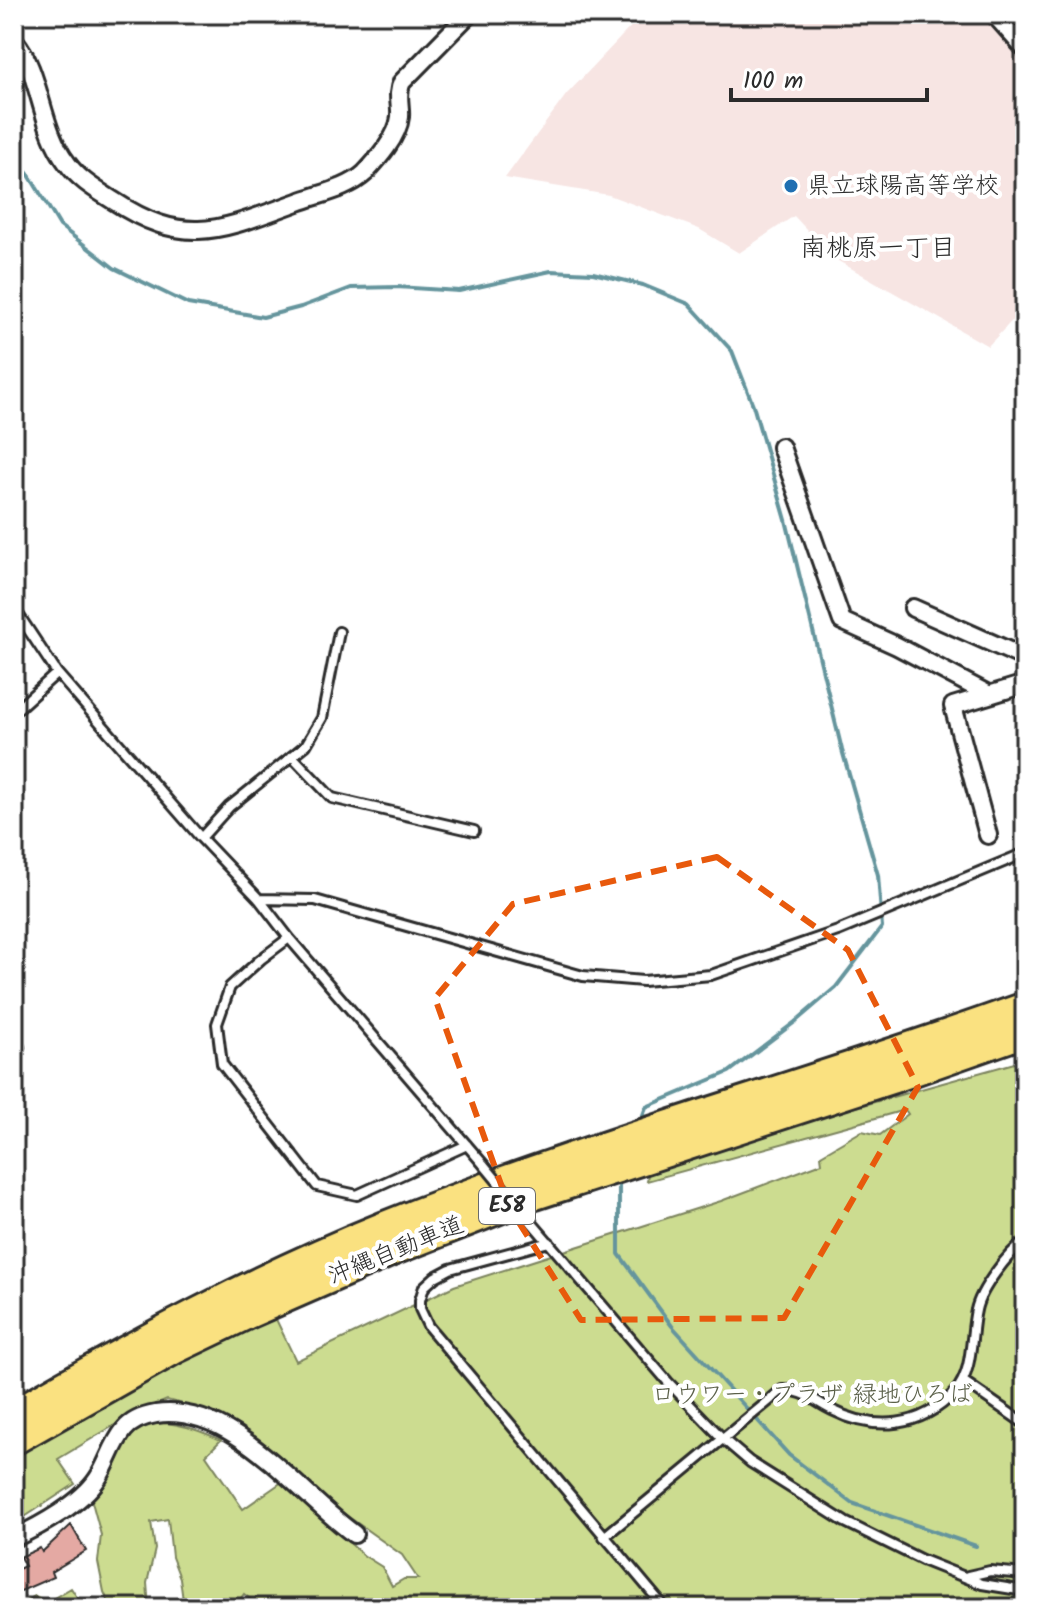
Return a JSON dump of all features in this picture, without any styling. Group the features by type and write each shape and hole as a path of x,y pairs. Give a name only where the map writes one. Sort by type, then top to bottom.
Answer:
{"highway":[{"name":"沖縄自動車道","path":"14,1414 168,1326 299,1262 387,1225 524,1174 885,1057 1025,1007"},
{"name":"沖縄自動車道","path":"14,1440 175,1349 397,1249 535,1195 1025,1032"}],"street":[{"path":"14,40 26,60 57,149 76,174 149,221 181,231 204,232 235,225 354,182 366,172 397,131 400,113 398,90 402,82 469,14"},
{"path":"994,14 1023,42"},
{"path":"781,447 842,621 986,693"},
{"path":"913,608 1025,658"},
{"path":"988,835 953,706 986,693 1025,684"},
{"path":"14,1538 42,1523 86,1492 97,1480 127,1426 145,1416 169,1412 197,1417 231,1431 354,1534"}],"lane":[{"path":"14,608 57,673 201,838 259,899 668,1382 723,1439 750,1462 845,1522 922,1560 982,1584 1025,1591"},
{"path":"201,838 229,807 306,745 322,718 339,632"},
{"path":"14,712 57,673"},
{"path":"292,756 332,798 474,831"},
{"path":"259,899 315,900 583,976 643,981 711,975 838,931 1025,853"},
{"path":"289,938 230,987 217,1024 220,1051 222,1064 317,1186 357,1195 467,1145"},
{"path":"14,1033 19,1047 14,1051"},
{"path":"604,1537 782,1390 810,1396 832,1411 883,1426 917,1419 945,1401 963,1381 976,1306 1006,1256 1025,1241"},
{"path":"549,1242 450,1269 424,1287 420,1309 428,1326 665,1608"},
{"path":"963,1381 1025,1424"},
{"path":"968,1576 990,1571 1025,1574"}],"highlighted area":[{"path":"717,857 848,950 918,1087 784,1318 581,1320 509,1207 435,998 513,904"}],"shaded area":[{"name":"県立球陽高等学校","path":"707,14 986,14 1025,58 1025,307 988,346 833,258 794,216 739,253 699,229 609,195 505,178 566,95 638,19 704,17"}],"green space":[{"name":"ロウワー・プラザ 緑地ひろば","path":"1025,1060 1025,1608 261,1608 244,1594 238,1608 184,1608 180,1578 172,1557 168,1519 151,1522 155,1549 147,1583 149,1608 111,1608 98,1562 101,1535 91,1498 127,1440 154,1424 194,1429 221,1440 206,1455 243,1509 282,1482 363,1555 382,1567 392,1586 404,1579 418,1579 402,1555 311,1490 253,1439 205,1410 167,1400 130,1416 58,1459 75,1484 14,1524 14,1458 166,1366 274,1315 296,1361 454,1286 721,1201 822,1163 821,1155 862,1131 880,1135 908,1114 905,1110 647,1181 648,1174 724,1144"},
{"path":"71,1588 84,1608 14,1608 35,1596 47,1602"}],"building":[{"path":"71,1525 86,1551 51,1572 53,1577 14,1594 14,1571 25,1566 20,1557 40,1548 42,1552"}],"waterway":[{"path":"14,158 29,175 60,226 114,268 188,304 263,317 351,288 459,291 551,271 593,273 643,285 689,304 732,351 753,405 786,520 842,750 878,875 882,927 836,987 795,1022 729,1072 646,1107 640,1123"},
{"path":"619,1180 619,1254 672,1326 789,1455 852,1503 976,1546"}],"place":[{"name":"県立球陽高等学校","path":"791,186"}],"district":[{"name":"南桃原一丁目","path":"878,249"}]}
